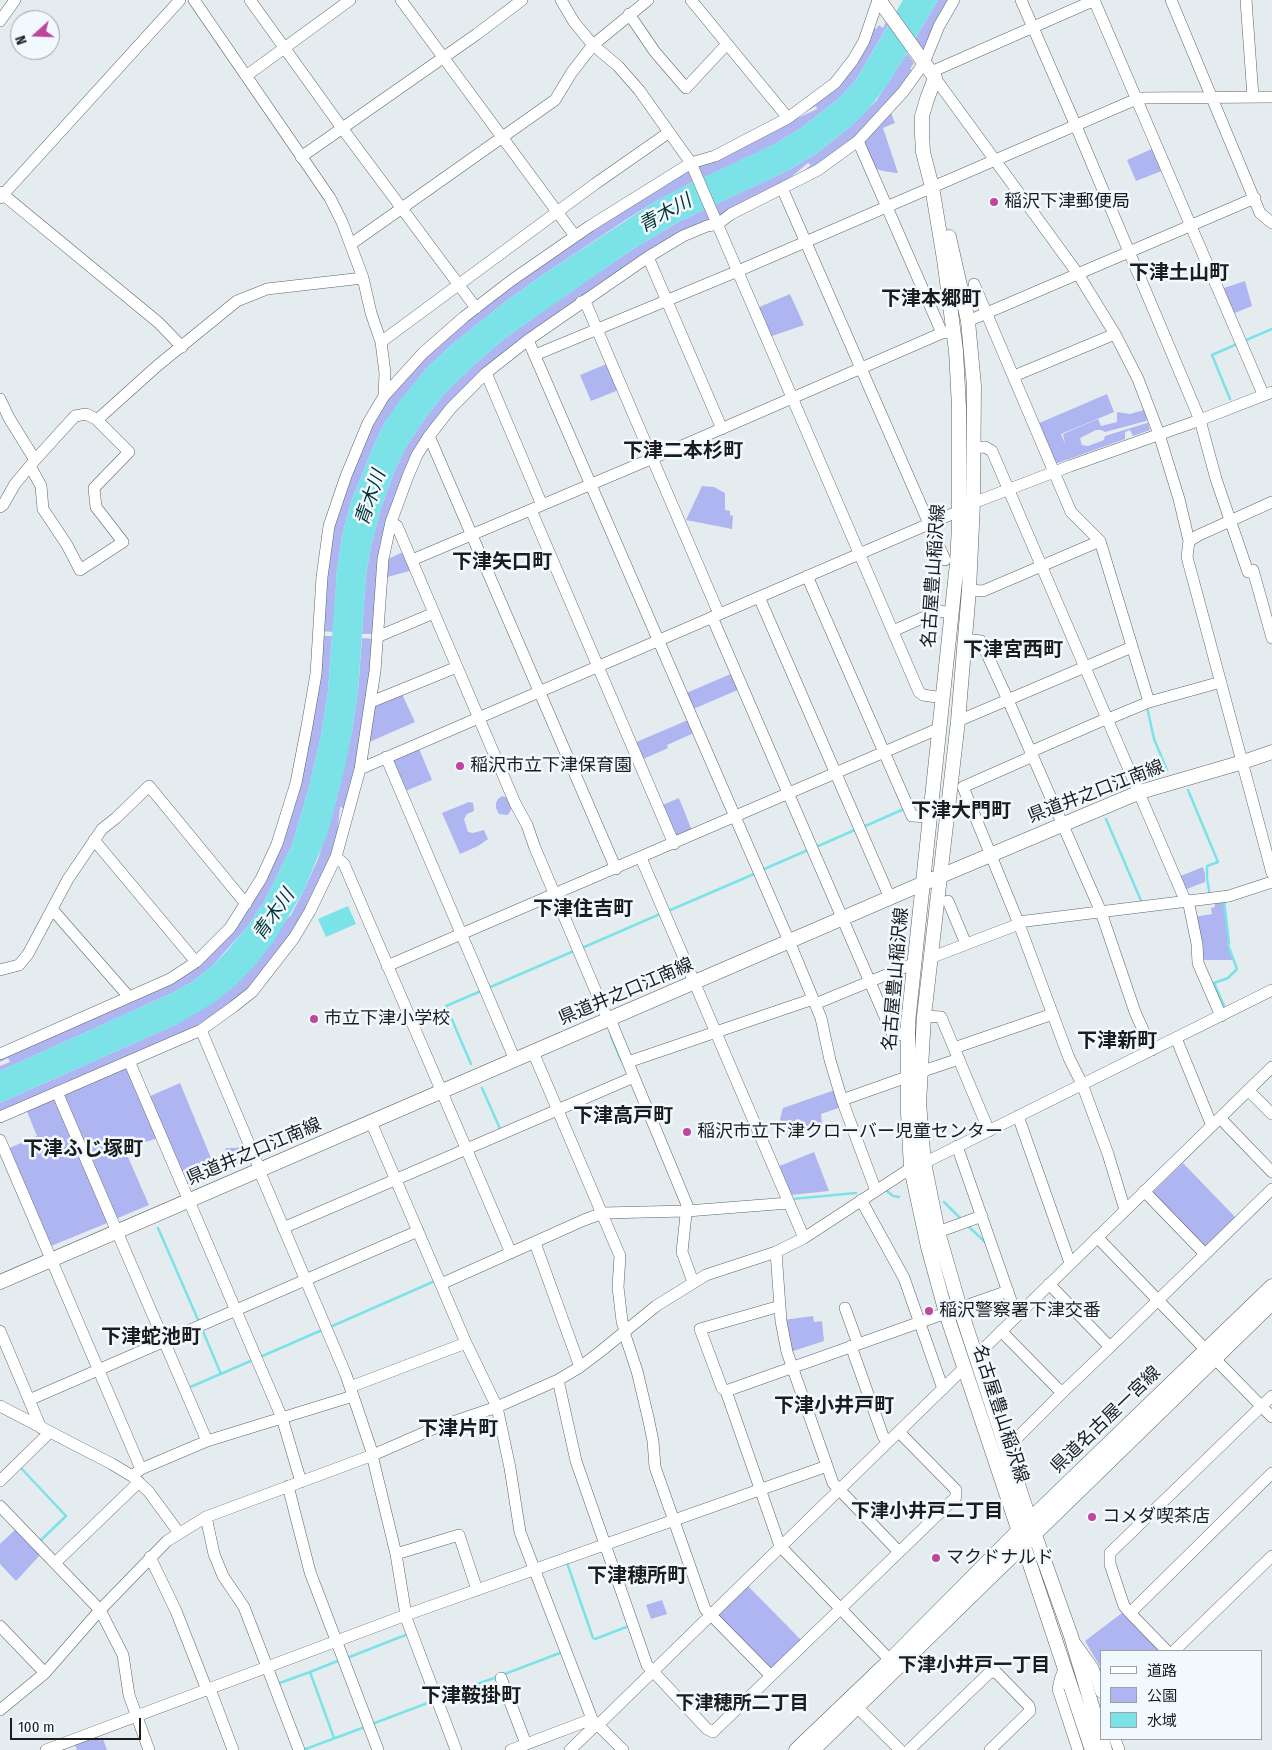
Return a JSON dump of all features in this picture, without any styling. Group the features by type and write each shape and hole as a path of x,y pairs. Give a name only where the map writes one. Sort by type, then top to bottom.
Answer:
{"main road":[{"path":"880,2 928,68"},
{"name":"名古屋豊山稲沢線","path":"928,68 927,99 922,116 923,152 932,187 948,332 958,374 960,407 959,511 952,613 907,1036 919,1103 918,1165 928,1247 946,1313 1092,1750"},
{"name":"名古屋豊山稲沢線","path":"914,1075 924,1016 958,721 969,590 973,503 974,386 968,321 938,198 932,187"},
{"name":"県道井之口江南線","path":"0,1282 990,854 1140,792 1272,752"},
{"name":"名古屋豊山稲沢線","path":"918,1165 960,1308 1032,1527 1071,1636 1100,1735"},
{"name":"県道名古屋一宮線","path":"813,1750 1024,1545 1032,1527 1210,1354 1272,1286"},
{"name":"県道名古屋一宮線","path":"1210,1354 1272,1303"},
{"name":"県道名古屋一宮線","path":"796,1750 890,1660 1019,1530 1032,1527"}],"street":[{"path":"0,21 15,0"},
{"path":"180,0 1,195 158,324 182,347"},
{"path":"194,0 330,198 351,244 363,278 371,313 381,342 385,373 384,396"},
{"path":"250,0 342,128 476,308"},
{"path":"246,76 350,0"},
{"path":"401,0 575,236"},
{"path":"301,157 522,0"},
{"path":"560,0 574,22 593,44 618,66 639,90 691,165 793,398 918,692 923,696 943,698"},
{"path":"351,244 555,100 572,72 593,44 633,7 648,0"},
{"path":"691,0 788,118"},
{"path":"928,68 939,26 954,0"},
{"path":"1021,0 1200,420 1230,522 1248,572 1253,570 1272,638"},
{"path":"0,1117 201,1030 252,992 294,938 310,911 336,857 360,769 371,702 383,559 392,522 417,455 451,408 486,373 528,340 648,256 683,236 717,222 818,170 858,141 928,68 1094,0 1191,226 1268,393 1200,420 973,503 930,524 360,769"},
{"path":"1171,0 1260,212 1272,223"},
{"path":"1246,0 1253,97"},
{"path":"0,1054 170,979 196,962 230,928 261,879 277,844 296,783 316,674 322,578 329,526 346,476 368,423 384,396 423,353 476,308 575,236 691,165 715,156 788,118 835,83 853,60 864,41 880,2"},
{"path":"633,7 656,52 686,88 727,44"},
{"path":"928,68 1078,274 1115,334 1138,379 1160,434 1180,499 1189,541 1187,557 1272,873"},
{"path":"534,356 887,208 1139,98 1272,97"},
{"path":"381,342 668,133"},
{"path":"412,560 948,332 887,208 858,141"},
{"path":"782,188 945,560"},
{"path":"968,321 1255,198"},
{"path":"648,256 722,429"},
{"path":"97,420 157,366 237,300 267,288 363,278"},
{"path":"974,284 1071,512 1100,541 1149,702"},
{"path":"581,302 587,306 652,458 788,795 892,1033 907,1036"},
{"path":"1014,376 1115,334"},
{"path":"528,340 821,1018 830,1060 842,1100 876,1191"},
{"path":"486,373 598,666 674,844"},
{"path":"0,399 33,463 42,486 43,509 67,545 80,570 124,542 96,507 94,488 129,452 97,420 86,414 75,416 33,463 14,484 3,506 0,507"},
{"path":"429,436 616,869"},
{"path":"974,448 986,448 992,451 1187,900 1198,963 1221,1016"},
{"path":"1189,541 1199,534 1272,502"},
{"path":"392,522 397,526 515,803 527,825 687,1206 688,1211 682,1252 692,1282"},
{"path":"969,590 983,591 1100,541"},
{"path":"807,576 912,816 931,817"},
{"path":"759,597 890,898"},
{"path":"893,631 938,611 952,613"},
{"path":"377,637 434,613"},
{"path":"965,639 981,641 1008,700 1101,912 1132,1004 1152,1050"},
{"path":"958,721 1132,647"},
{"path":"371,702 457,666"},
{"path":"1125,1210 1108,1154 1082,1084 1069,1058 1018,923 963,787 1108,719 1149,702 1221,682"},
{"path":"387,966 735,818 940,728"},
{"path":"386,758 515,1060"},
{"path":"0,970 18,965 28,954 68,879 94,840 102,829 149,786 246,904"},
{"path":"94,840 196,962"},
{"path":"336,857 344,864 511,1253"},
{"path":"640,858 804,1238"},
{"path":"930,958 1018,923 1229,896 1272,882"},
{"path":"948,901 966,944"},
{"path":"52,908 129,997"},
{"path":"628,1062 870,982 915,963"},
{"path":"0,1710 45,1673 100,1610 167,1541 206,1517 373,1455 435,1428 497,1407 558,1380 580,1367 656,1306 692,1282 706,1275 776,1252 804,1238 918,1165 1272,990"},
{"path":"842,1100 914,1075 957,1053 1053,1014"},
{"path":"924,1016 940,1017 989,1130"},
{"path":"201,1030 352,1391 373,1455 396,1554 405,1615 456,1750"},
{"path":"1176,1038 1216,1122 1272,1172"},
{"path":"533,1052 620,1256 618,1287 622,1321 646,1410 653,1441 655,1467 705,1610 770,1676"},
{"path":"129,1061 282,1418 301,1482"},
{"path":"976,1356 1272,1067"},
{"path":"284,1228 634,1077"},
{"path":"1248,1090 1272,1114"},
{"path":"57,1092 207,1441"},
{"path":"1018,1116 1070,1263"},
{"path":"371,1122 466,1343 497,1407 510,1468 520,1532 534,1570 596,1723 623,1750"},
{"path":"0,1140 98,1370 137,1476 178,1533"},
{"path":"958,1146 1016,1315"},
{"path":"1013,1442 1272,1189"},
{"path":"1144,1191 1205,1254"},
{"path":"861,1200 904,1278 943,1389"},
{"path":"441,1284 603,1213 688,1211 789,1203"},
{"path":"938,1232 982,1216"},
{"path":"29,1400 418,1231"},
{"path":"1097,1237 1272,1417"},
{"path":"535,1243 580,1367"},
{"path":"776,1252 781,1321 787,1352 833,1483 899,1552"},
{"path":"1049,1284 1110,1347"},
{"path":"960,1308 1008,1291"},
{"path":"780,1306 700,1329 722,1388 726,1390 781,1546 890,1660"},
{"path":"845,1308 882,1436 888,1442"},
{"path":"726,1390 946,1313"},
{"path":"0,1331 29,1400 45,1430"},
{"path":"1000,1331 1058,1390 1065,1390"},
{"path":"55,1563 137,1476 207,1441 282,1418 466,1343"},
{"path":"570,1750 965,1367"},
{"path":"558,1380 576,1461 648,1665 708,1729 714,1732 956,1497 956,1490 898,1432"},
{"path":"1166,1650 1124,1606 1110,1564 1110,1553 1272,1396"},
{"path":"0,1406 137,1476"},
{"path":"0,1481 45,1430"},
{"path":"46,1750 65,1747 136,1716 405,1615 827,1466"},
{"path":"1130,1612 1272,1473"},
{"path":"288,1486 310,1572 378,1750"},
{"path":"0,1506 100,1610 123,1655 129,1695 149,1750"},
{"path":"206,1517 214,1554 222,1576 244,1607 299,1750"},
{"path":"396,1554 458,1535 477,1590"},
{"path":"1175,1650 1272,1556"},
{"path":"150,1557 176,1611 233,1750"},
{"path":"0,1626 45,1673"},
{"path":"1071,1636 1093,1668 1100,1689"},
{"path":"1064,1669 1058,1689 1078,1750"},
{"path":"909,1750 988,1674 995,1672 1028,1706 1030,1711 990,1750"},
{"path":"501,1678 526,1744"},
{"path":"857,1707 900,1750"},
{"path":"511,1750 596,1723"}],"green space":[{"path":"938,0 951,0 925,53 915,39"},
{"path":"886,22 888,25 856,80 837,100 801,128 775,144 701,179 696,166 817,109 816,106 800,115 836,85 872,27 876,29 879,25 883,28"},
{"path":"907,53 914,63 910,69 914,72 855,140 790,182 811,165 808,163 779,187 720,219 714,205 789,170 817,153 851,126 877,100"},
{"path":"891,113 895,123 883,128 898,173 871,167 863,145 864,139"},
{"path":"1154,148 1164,170 1136,181 1127,160"},
{"path":"690,168 695,181 656,201 541,276 450,346 425,370 385,422 372,449 351,502 342,536 337,570 333,632 321,631 333,526 347,480 386,398 432,349 479,309 611,217"},
{"path":"708,208 713,222 681,233 448,405 395,500 374,634 362,634 366,575 381,508 394,472 406,447 445,393 504,339 556,302 630,251 680,221"},
{"path":"1245,281 1252,306 1232,314 1221,289"},
{"path":"790,294 804,325 769,337 757,308"},
{"path":"609,363 621,389 591,401 580,375"},
{"path":"1107,394 1114,412 1061,434 1065,444 1063,434 1098,419 1101,426 1117,422 1117,412 1130,414 1144,410 1147,419 1146,421 1105,432 1096,430 1080,438 1082,445 1088,446 1104,440 1105,436 1147,423 1150,430 1133,436 1130,430 1125,432 1125,439 1058,463 1055,462 1037,424"},
{"path":"702,486 714,487 725,493 725,510 730,511 730,515 733,516 732,529 686,520"},
{"path":"405,551 413,570 384,578 386,560"},
{"path":"321,636 332,636 328,691 321,736 308,791 292,845 264,902 248,926 212,966 192,982 172,993 0,1071 0,1066 10,1062 8,1058 0,1062 0,1057 203,962 280,848"},
{"path":"362,638 374,639 362,744 339,833 343,808 340,807 336,847 292,937 250,989 200,1026 0,1114 0,1103 177,1024 291,915 318,859 337,798 352,732 358,691"},
{"path":"733,673 740,689 691,710 684,694"},
{"path":"401,692 415,722 367,743 373,706"},
{"path":"688,720 694,733 667,745 668,748 641,760 634,743"},
{"path":"418,746 432,780 403,792 392,757"},
{"path":"502,796 508,798 512,808 508,815 499,814 496,808 498,799"},
{"path":"679,798 693,833 677,840 660,806"},
{"path":"469,802 473,803 474,811 467,814 464,819 468,832 473,833 484,830 488,839 460,854 442,813"},
{"path":"1203,867 1205,882 1184,890 1178,877"},
{"path":"1223,899 1228,945 1233,960 1201,960 1194,917 1212,914 1211,908 1215,907 1214,901"},
{"path":"128,1067 159,1138 124,1148 149,1205 118,1218 114,1216 63,1093"},
{"path":"180,1083 218,1175 189,1187 184,1181 196,1176 192,1167 180,1172 148,1097"},
{"path":"835,1090 841,1107 821,1114 822,1125 788,1138 780,1119 783,1108"},
{"path":"53,1098 57,1099 108,1219 107,1223 51,1246 7,1149 37,1136 26,1109"},
{"path":"244,1143 249,1158 236,1164 227,1159 232,1155 232,1151 225,1151 226,1148 237,1148"},
{"path":"814,1152 829,1191 791,1195 777,1167"},
{"path":"1183,1163 1236,1218 1207,1248 1202,1247 1151,1194"},
{"path":"813,1316 814,1322 822,1321 824,1341 790,1352 783,1320"},
{"path":"17,1528 42,1553 16,1581 0,1564 0,1544"},
{"path":"747,1585 802,1641 773,1668 769,1668 719,1617 719,1613"},
{"path":"662,1600 667,1614 651,1619 646,1605"},
{"path":"1122,1613 1159,1650 1100,1650 1100,1666 1085,1641"},
{"path":"96,1734 99,1741 103,1739 107,1750 77,1750 74,1743"}],"water":[{"name":"青木川","path":"903,0 938,0 887,86 865,113 851,126 817,153 789,170 680,221 630,251 504,339 445,393 426,417 406,447 394,472 381,508 371,546 366,575 358,691 352,732 328,832 304,890 274,941 257,963 236,985 216,1001 177,1024 0,1103 0,1071 172,993 192,982 225,953 248,926 264,902 292,845 308,791 321,736 328,691 337,570 342,536 351,502 372,449 385,422 400,400 425,370 450,346 541,276 656,201 775,144 801,128 837,100 856,80"},
{"path":"348,906 356,924 326,937 318,919"}],"waterway":[{"path":"1244,341 1272,329"},
{"path":"1230,399 1212,355 1237,344"},
{"path":"1147,707 1154,739 1167,770"},
{"path":"1188,790 1218,862 1207,866 1210,895"},
{"path":"912,806 921,802"},
{"path":"863,827 904,809"},
{"path":"1106,819 1142,903"},
{"path":"816,847 857,829"},
{"path":"762,870 808,850"},
{"path":"668,911 754,874"},
{"path":"1224,900 1228,945 1237,969 1228,978 1214,983 1225,1008"},
{"path":"582,948 660,914"},
{"path":"488,988 574,951"},
{"path":"471,1064 446,1006 481,991"},
{"path":"611,1036 621,1060"},
{"path":"482,1088 501,1131"},
{"path":"887,1191 893,1196 899,1197"},
{"path":"792,1199 856,1193"},
{"path":"944,1202 961,1219"},
{"path":"967,1225 985,1242"},
{"path":"158,1228 199,1322"},
{"path":"330,1327 435,1281"},
{"path":"202,1329 221,1374"},
{"path":"260,1357 322,1330"},
{"path":"188,1388 253,1360"},
{"path":"20,1467 66,1516 40,1542"},
{"path":"567,1563 593,1638"},
{"path":"595,1639 629,1626"},
{"path":"347,1658 408,1634"},
{"path":"502,1675 560,1653"},
{"path":"310,1672 340,1660"},
{"path":"277,1684 310,1672 334,1738"},
{"path":"446,1695 497,1677"},
{"path":"372,1724 433,1701"},
{"path":"303,1750 365,1727"}],"place":[{"name":"稲沢下津郵便局","path":"994,202"},
{"name":"稲沢市立下津保育園","path":"460,766"},
{"name":"市立下津小学校","path":"314,1019"},
{"name":"稲沢市立下津クローバー児童センター","path":"687,1132"},
{"name":"稲沢警察署下津交番","path":"929,1311"},
{"name":"コメダ喫茶店","path":"1092,1517"},
{"name":"マクドナルド","path":"936,1558"}],"district":[{"name":"下津土山町","path":"1179,273"},
{"name":"下津本郷町","path":"931,299"},
{"name":"下津二本杉町","path":"683,451"},
{"name":"下津矢口町","path":"502,562"},
{"name":"下津宮西町","path":"1013,650"},
{"name":"下津大門町","path":"961,811"},
{"name":"下津住吉町","path":"583,909"},
{"name":"下津新町","path":"1117,1041"},
{"name":"下津高戸町","path":"623,1116"},
{"name":"下津ふじ塚町","path":"83,1149"},
{"name":"下津蛇池町","path":"151,1337"},
{"name":"下津小井戸町","path":"834,1406"},
{"name":"下津片町","path":"458,1429"},
{"name":"下津小井戸二丁目","path":"927,1512"},
{"name":"下津穂所町","path":"637,1576"},
{"name":"下津小井戸一丁目","path":"974,1666"},
{"name":"下津鞍掛町","path":"471,1696"},
{"name":"下津穂所二丁目","path":"742,1704"}]}
